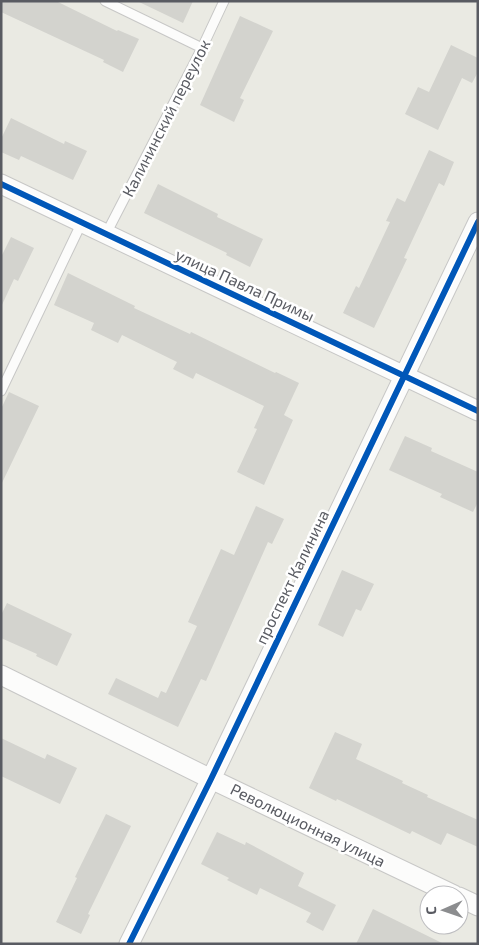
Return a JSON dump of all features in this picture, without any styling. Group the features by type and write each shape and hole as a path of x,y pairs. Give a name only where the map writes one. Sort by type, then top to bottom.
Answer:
{"street":[{"name":"улица Павла Примы","path":"1,184 478,411"},
{"name":"проспект Калинина","path":"129,944 478,222"},
{"name":"Революционная улица","path":"1,675 210,779 433,885"}],"lane":[{"path":"105,1 202,48"},
{"name":"Калининский переулок","path":"106,234 202,48 224,1"},
{"path":"1,391 82,222"}],"building":[{"path":"1,1 56,1 117,31 139,39 123,72 103,62 104,60 1,12"},
{"path":"137,1 193,1 183,23"},
{"path":"240,16 273,31 240,98 244,100 234,122 200,105"},
{"path":"451,45 478,58 478,72 472,83 462,78 438,130 405,114 418,87 429,92"},
{"path":"11,118 64,144 65,141 87,151 73,180 21,156 19,160 1,152 1,139"},
{"path":"429,150 454,162 444,186 439,183 404,258 407,259 374,328 343,313 356,286 359,288 390,222 386,221 397,198 405,202"},
{"path":"158,184 218,214 217,217 263,239 250,267 226,255 227,253 144,213"},
{"path":"11,237 34,248 18,281 14,279 1,307 1,257"},
{"path":"68,273 135,306 134,308 190,334 191,332 299,383 284,415 293,420 264,485 237,472 257,429 254,428 264,406 196,373 193,379 173,369 177,362 122,335 118,343 91,330 94,323 54,305"},
{"path":"9,392 39,406 1,485 1,409"},
{"path":"405,436 432,448 431,451 478,472 478,502 473,512 440,497 442,494 389,470"},
{"path":"256,506 284,519 272,544 268,542 206,681 201,679 178,727 108,694 116,678 158,698 161,691 166,693 197,626 188,622 221,549 234,555"},
{"path":"342,570 374,584 361,611 356,609 343,637 318,625"},
{"path":"7,603 72,634 57,666 36,656 37,654 1,638 1,615"},
{"path":"335,732 362,744 356,759 403,781 402,783 428,795 427,797 478,820 478,847 447,833 441,845 412,831 410,834 337,799 336,801 309,788"},
{"path":"1,738 45,759 47,754 77,768 60,804 1,776"},
{"path":"106,814 131,826 88,914 90,915 81,934 56,922 77,878 75,877"},
{"path":"217,832 245,845 246,842 304,873 298,886 336,905 323,931 306,922 311,913 260,888 257,895 201,864"},
{"path":"373,909 419,932 419,935 426,935 444,944 356,944"}],"cycle path":[{"path":"1,184 478,411"},
{"path":"129,944 211,779 478,222"}]}
